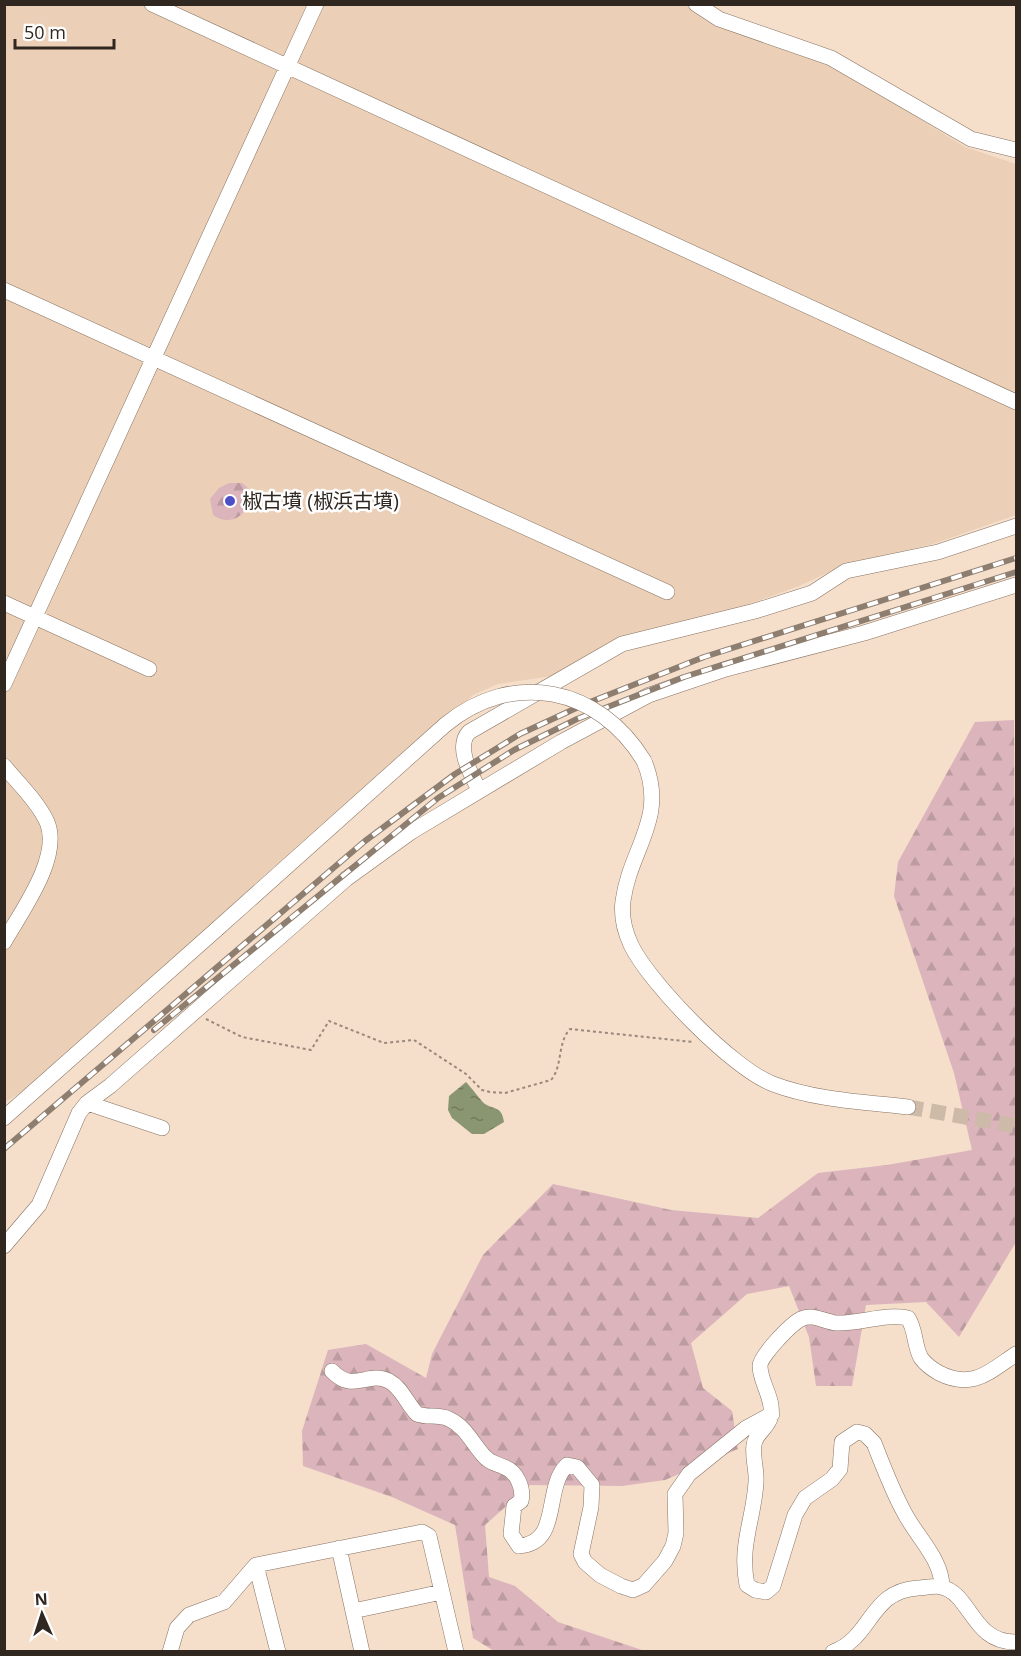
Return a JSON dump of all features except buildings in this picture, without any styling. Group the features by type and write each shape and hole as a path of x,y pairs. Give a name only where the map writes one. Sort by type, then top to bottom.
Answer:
{"street":[{"path":"152,4 1017,402"},
{"path":"4,684 316,4"},
{"path":"696,4 719,20 831,58 971,139 1017,150"},
{"path":"4,290 667,592"},
{"path":"479,790 463,747 465,736 622,644 755,611 813,593 846,571 938,552 1017,526"},
{"path":"4,1246 39,1205 79,1113 87,1103 110,1086 346,879 411,832 479,790 649,695 726,669 864,633 1017,585"},
{"path":"4,603 149,669"},
{"path":"4,1118 445,725 463,712 491,698 519,692 534,692 583,704 595,710 622,731 644,761 653,792 651,813 623,902 624,928 638,956 716,1045 758,1078 791,1090 908,1107"},
{"path":"4,766 47,823 51,844 44,868 4,942"},
{"path":"87,1103 162,1128"},
{"path":"942,1587 942,1578 934,1559 904,1512 874,1443 865,1434 857,1432 842,1442 840,1469 832,1479 805,1498 795,1515 773,1586 766,1592 755,1590 747,1585 743,1563 757,1482 753,1445 766,1428 772,1414 760,1366 762,1356 800,1319 811,1317 834,1323 900,1316 908,1318 913,1325 919,1356 927,1366 958,1380 971,1381 982,1377 1017,1354"},
{"path":"332,1371 347,1382 361,1382 372,1377 390,1382 405,1396 417,1414 441,1416 457,1424 494,1465 506,1467 520,1482 523,1494 521,1502 514,1506 511,1534 519,1546 537,1541 544,1530 552,1506 554,1484 559,1472 567,1465 578,1467 592,1485 591,1507 580,1554 585,1562 600,1575 633,1590 644,1586 665,1561 673,1546 676,1533 675,1494 689,1474 746,1428 772,1414"},
{"path":"170,1652 177,1628 189,1615 224,1602 256,1565 422,1532 429,1536 456,1652"},
{"path":"339,1548 362,1652"},
{"path":"256,1565 278,1652"},
{"path":"833,1652 847,1646 885,1599 897,1590 942,1587 955,1594 979,1626 992,1636 1017,1642"},
{"path":"353,1611 442,1592"}],"path":[{"path":"195,1010 213,1023 242,1037 311,1050 329,1021 384,1043 414,1040 466,1074 482,1090 498,1093 551,1080 557,1074 562,1045 570,1029 693,1042"}],"shaded area":[{"path":"5,5 685,5 717,25 830,63 965,147 1016,164 1016,515 933,544 847,564 799,586 552,676 498,684 473,695 273,868 34,1084 5,1102"}],"green space":[{"path":"229,483 242,483 247,487 249,495 248,503 241,515 228,520 213,515 210,499 219,488"},
{"path":"1014,720 1016,1242 959,1337 926,1302 866,1305 852,1386 816,1386 809,1337 789,1286 747,1294 691,1343 703,1388 732,1411 738,1449 665,1480 622,1486 530,1485 485,1525 489,1577 515,1586 558,1622 645,1651 494,1651 473,1638 455,1525 392,1497 303,1466 302,1431 328,1350 366,1344 426,1378 432,1354 483,1255 553,1184 671,1210 758,1218 818,1173 887,1165 972,1150 954,1073 894,896 898,862 975,722"}],"water":[{"path":"466,1082 485,1104 501,1113 504,1122 484,1134 472,1134 452,1118 448,1110 449,1096"}],"tunnel":[{"path":"908,1107 1016,1126"}],"railway":[{"path":"4,1149 365,841 455,774 520,734 585,704 704,657 1016,558"},
{"path":"154,1030 438,798 514,750 577,719 684,677 1016,572"}],"place":[{"name":"椒古墳 (椒浜古墳)","path":"230,501"}]}
